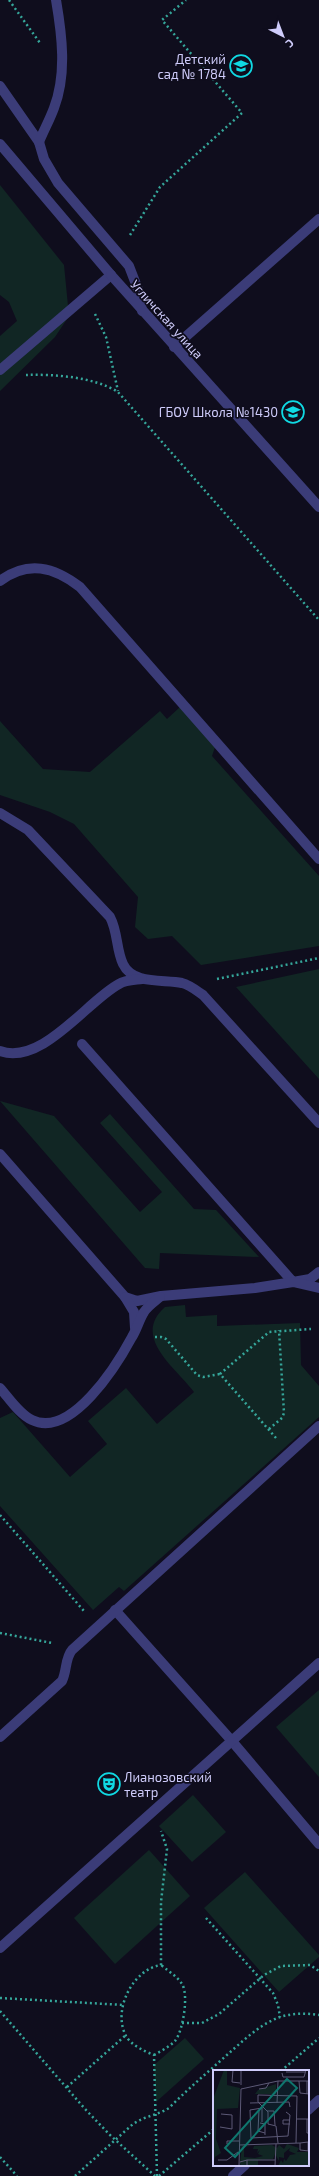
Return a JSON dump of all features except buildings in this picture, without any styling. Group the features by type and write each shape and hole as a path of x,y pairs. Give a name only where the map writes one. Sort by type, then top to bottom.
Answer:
{"street":[{"path":"39,142 55,107 61,75 62,44 56,0"},
{"path":"0,86 39,142 44,159 58,183 129,266 139,292 142,311"},
{"name":"Угличская улица","path":"0,144 142,311 319,508"},
{"path":"174,347 319,219"},
{"path":"0,370 111,275"},
{"path":"0,581 22,569 36,568 58,572 80,587 319,859"},
{"path":"0,813 28,830 106,912 116,928 123,965 130,972 142,979"},
{"path":"0,1051 15,1053 48,1041 72,1024 102,996 119,984 142,979 183,983 203,996 214,1006 319,1123"},
{"path":"82,1044 293,1282 319,1288"},
{"path":"0,1154 125,1297 134,1312 135,1323 132,1337"},
{"path":"125,1297 137,1301 161,1296 255,1288 310,1279 319,1272"},
{"path":"0,1388 30,1420 47,1424 70,1416 89,1398 132,1337 145,1311 161,1296"},
{"path":"0,1737 62,1681 66,1673 68,1654 72,1650 319,1426"},
{"path":"115,1610 231,1740 319,1844"},
{"path":"0,1948 231,1740 319,1663"},
{"path":"309,2109 319,2100"},
{"path":"233,2176 244,2166"}],"path":[{"path":"8,0 41,45"},
{"path":"120,255 134,226 160,187 242,113 162,20 186,0"},
{"path":"84,299 90,306 106,337 116,387 119,394"},
{"path":"24,375 36,374 92,382 109,387 119,394 319,620"},
{"path":"183,983 248,974 319,958"},
{"path":"132,1337 163,1338 197,1375 203,1377 220,1374 267,1333 279,1330 311,1329"},
{"path":"269,1429 282,1418 284,1412 279,1330"},
{"path":"220,1374 289,1452"},
{"path":"0,1516 97,1626"},
{"path":"0,1633 45,1641 72,1650"},
{"path":"149,1814 163,1834 167,1849 161,1902 161,1965 183,1986 185,2002 179,2034 174,2042 154,2055"},
{"path":"206,1918 272,1993 278,2005 280,2017"},
{"path":"154,2055 139,2048 126,2035 123,2020 124,2005 131,1986 139,1975 148,1968 161,1965"},
{"path":"182,2023 202,2023 220,2014 260,1979 281,1966 310,1965 319,1971"},
{"path":"0,1998 124,2005"},
{"path":"0,2011 115,2139 157,2176"},
{"path":"75,2176 115,2139 143,2117 162,2112 169,2108 248,2037 280,2017 306,2013 319,2015"},
{"path":"67,2087 126,2035"},
{"path":"282,2070 319,2038"},
{"path":"154,2055 157,2113 157,2176"},
{"path":"157,2176 213,2130"},
{"path":"0,2157 17,2176"}],"green space":[{"path":"0,185 64,265 69,316 55,337 0,391 0,336 17,321 9,302 0,295"},
{"path":"180,707 215,747 212,756 319,876 319,946 201,965 172,936 148,939 135,927 138,897 74,824 50,812 0,795 0,721 43,769 90,772 160,711 167,719"},
{"path":"319,969 319,1079 236,987"},
{"path":"0,1101 54,1116 140,1212 162,1192 100,1123 110,1114 194,1209 216,1210 259,1257 160,1253 159,1269 145,1268"},
{"path":"185,1305 186,1317 217,1315 217,1326 300,1323 301,1365 319,1386 319,1417 124,1591 119,1587 93,1610 0,1506 0,1418 13,1412 70,1477 107,1444 88,1421 126,1388 157,1424 194,1392 160,1352 154,1341 153,1330 156,1318 165,1307"},
{"path":"319,1690 319,1777 276,1727"},
{"path":"193,1795 226,1832 192,1862 159,1826"},
{"path":"149,1850 190,1896 115,1964 74,1918"},
{"path":"245,1872 319,1955 319,1957 279,1992 204,1908"},
{"path":"185,2038 204,2059 156,2102 154,2065"}],"place":[{"name":"Детский сад № 1784","path":"241,66"},
{"name":"ГБОУ Школа №1430","path":"293,412"},
{"name":"Лианозовский театр","path":"109,1784"}]}
